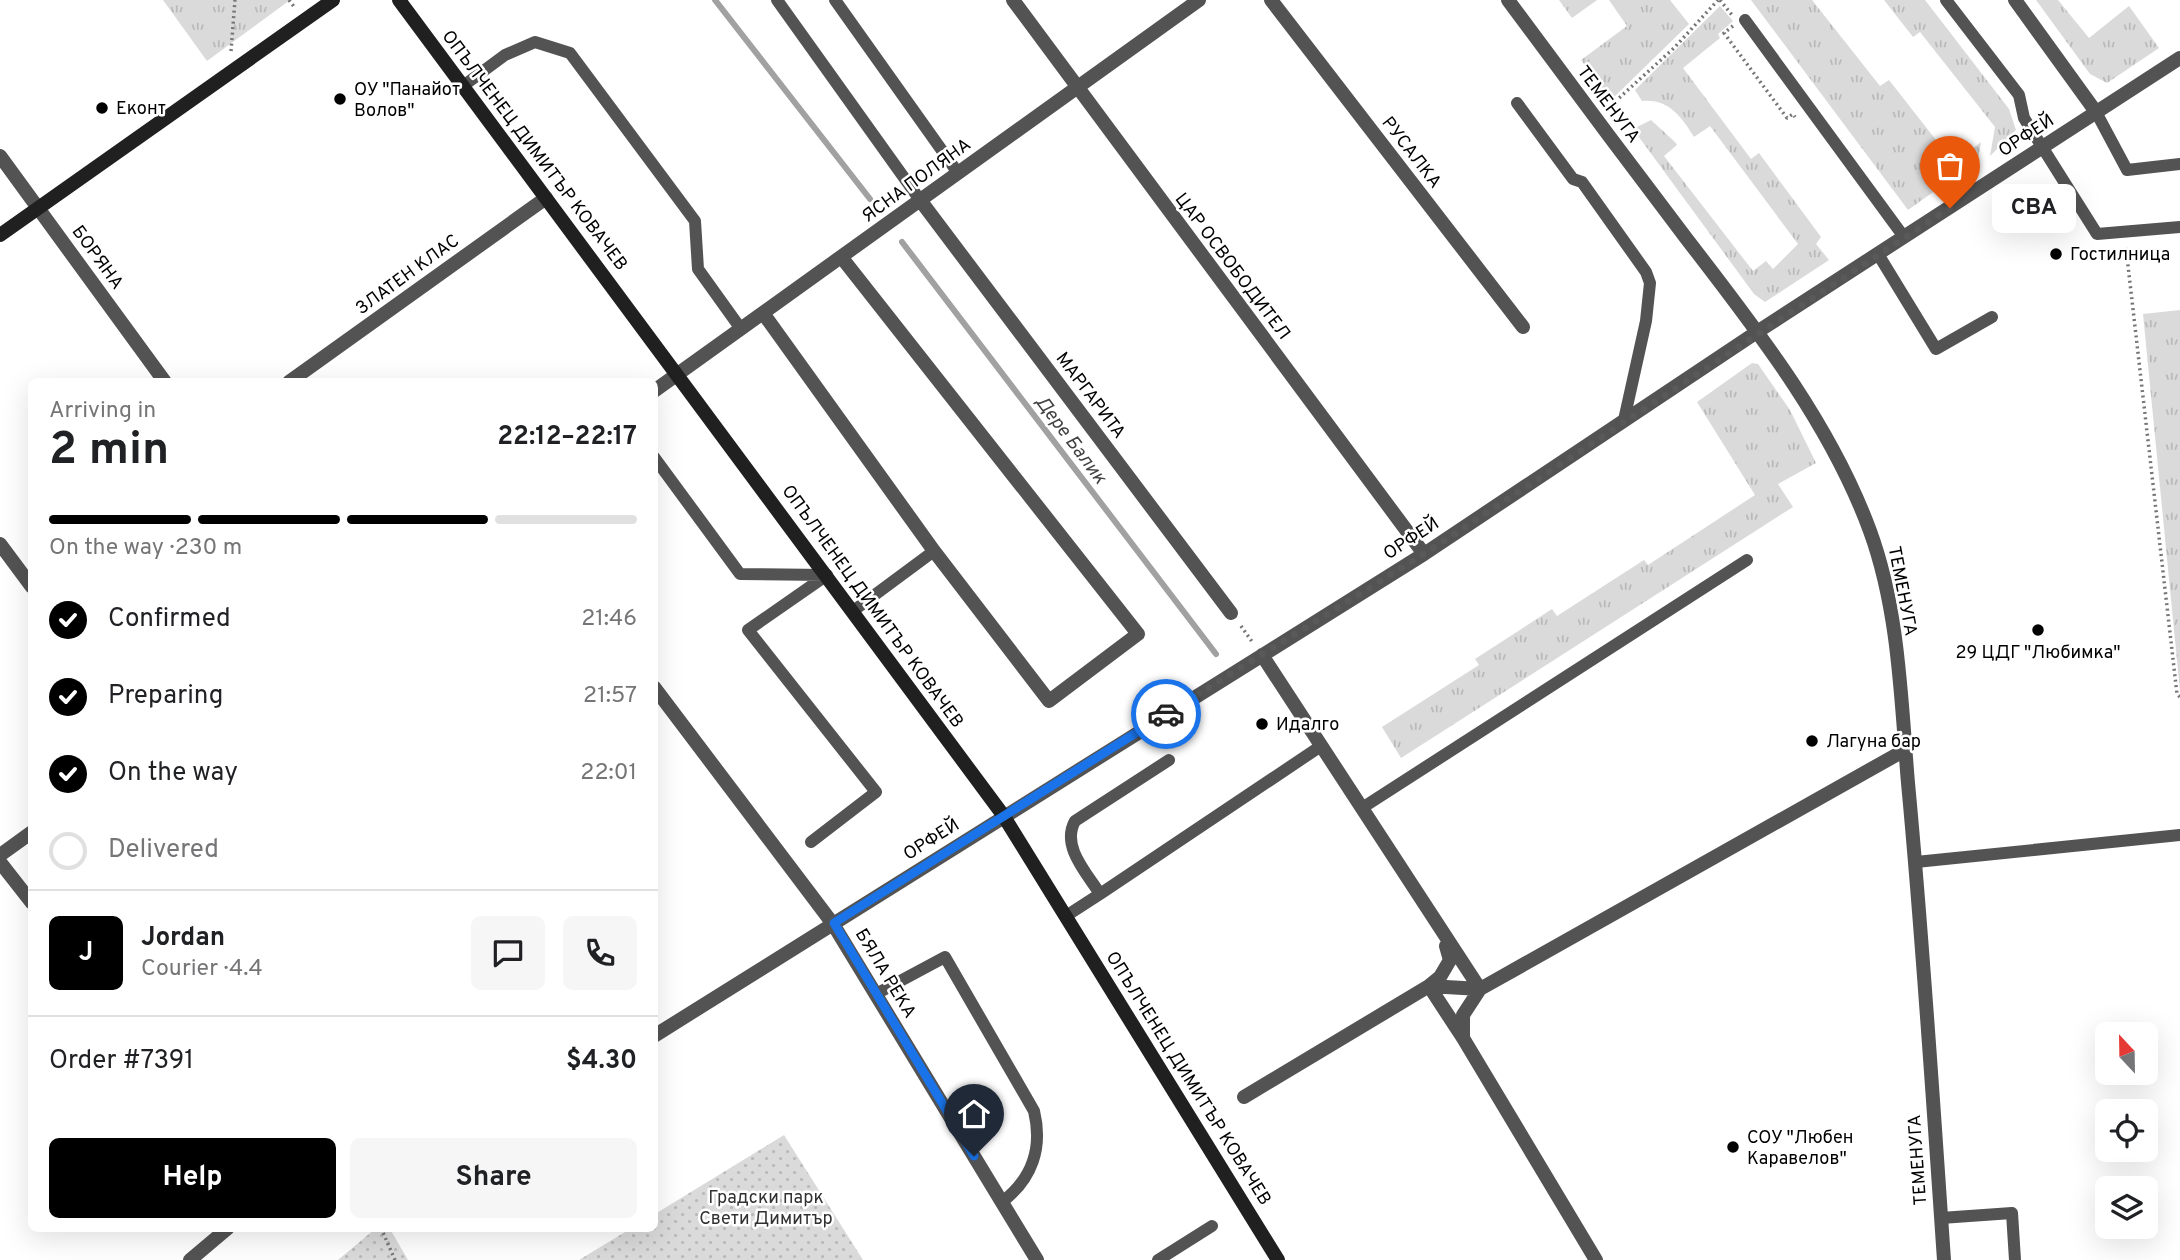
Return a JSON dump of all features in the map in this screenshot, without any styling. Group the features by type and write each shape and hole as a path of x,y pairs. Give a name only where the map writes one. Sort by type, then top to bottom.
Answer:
{"street":[{"path":"0,235 333,0"},
{"name":"ОПЪЛЧЕНЕЦ ДИМИТЪР КОВАЧЕВ","path":"400,0 1003,815 1278,1260"},
{"name":"ЦАР ОСВОБОДИТЕЛ","path":"1013,0 1424,554"},
{"name":"ЯСНА ПОЛЯНА","path":"658,388 1199,0"},
{"name":"РУСАЛКА","path":"1271,0 1523,327"},
{"name":"ТЕМЕНУГА","path":"1508,0 1757,332 1813,415 1852,488 1869,528 1883,571 1897,664 1916,862 1944,1260"},
{"path":"2015,0 2096,112"},
{"name":"ОРФЕЙ","path":"658,1033 1003,815 1424,554 1757,332 2180,58"},
{"name":"БОРЯНА","path":"0,156 162,378"},
{"name":"ЗЛАТЕН КЛАС","path":"295,378 546,198"},
{"name":"МАРГАРИТА","path":"920,200 1231,613"},
{"path":"763,313 933,551 1049,701 1138,634 842,258"},
{"path":"0,544 28,582"},
{"path":"1262,655 1480,989"},
{"name":"БЯЛА РЕКА","path":"658,692 834,923 1037,1260"},
{"path":"1463,1038 1463,1015 1480,989 1905,750"},
{"path":"0,855 28,835"},
{"path":"0,862 28,898"},
{"path":"1244,1097 1440,977 1450,960 1443,934"},
{"path":"1429,986 1480,989"},
{"path":"1429,986 1596,1260"},
{"path":"190,1260 223,1232"}],"lane":[{"path":"777,0 920,200"},
{"path":"835,0 958,173"},
{"path":"1946,0 2019,95 2024,118 2097,234 2180,228"},
{"path":"1745,20 1904,237"},
{"path":"463,86 505,55 535,41 570,53 695,222 698,269 741,329"},
{"path":"1517,103 1573,179 1582,182 1646,272 1650,296 1625,420"},
{"path":"2096,112 2127,170 2180,164"},
{"path":"1878,254 1937,349 1992,317"},
{"path":"658,462 740,574 827,575"},
{"path":"853,611 933,551"},
{"path":"1362,808 1747,560"},
{"path":"811,842 876,792 748,630 827,575"},
{"path":"1066,916 1321,746"},
{"path":"1100,894 1070,845 1070,832 1076,821 1169,760"},
{"path":"1916,862 2180,835"},
{"path":"876,993 945,957 1034,1111 1040,1133 1033,1163 1020,1188 1002,1202"},
{"path":"1941,1217 2012,1213 2015,1260"},
{"path":"1158,1260 1212,1226"}],"path":[{"path":"228,74 235,0"},
{"path":"1596,119 1674,48 1719,0 1738,22 1724,33 1787,118 1793,114 1801,125"},
{"path":"2124,232 2177,694 2180,697"},
{"path":"383,1232 395,1260"}],"green space":[{"path":"163,0 290,0 207,61"},
{"path":"1559,0 1597,0 1572,18"},
{"path":"1609,0 1670,0 1689,24 1611,100 1581,60 1627,26"},
{"path":"1751,0 1812,0 1880,86 1889,80 1954,163 1981,142 1978,160 1908,210"},
{"path":"1884,0 1925,0 2009,109 2016,130 1990,156 1995,127 1920,32 1913,37"},
{"path":"2036,0 2058,0 2089,38 2129,6 2159,48 2107,83 2090,74"},
{"path":"1720,6 1733,21 1718,34 1720,38 1683,68 1751,159 1759,153 1821,237 1816,244 1829,260 1765,302 1754,294 1633,129 1651,120 1675,142 1677,145 1664,156 1753,271 1766,261 1773,269 1798,244 1710,126 1694,137 1673,110 1659,103 1642,101 1635,90"},
{"path":"2180,310 2180,691 2143,314"},
{"path":"1752,363 1758,364 1790,410 1816,463 1778,484 1793,507 1401,758 1382,727 1479,665 1475,659 1552,609 1557,616 1644,560 1648,565 1755,495 1697,402"},
{"name":"Градски парк Свети Димитър","path":"784,1135 863,1260 579,1260 625,1232 658,1232 658,1212"},
{"path":"371,1232 392,1232 408,1260 338,1260"}],"waterway":[{"name":"Дере Балик","path":"715,0 870,199"},
{"name":"Дере Балик","path":"902,242 1216,654"}],"way so far":[{"path":"1166,714 1424,554 1757,332 1950,208"}],"place":[{"name":"ОУ \"Панайот Волов\"","path":"340,99"},
{"name":"Еконт","path":"102,108"},
{"name":"CBA","path":"1950,208"},
{"name":"Гостилница","path":"2056,254"},
{"name":"29 ЦДГ \"Любимка\"","path":"2038,630"},
{"name":"Идалго","path":"1262,724"},
{"name":"Лагуна бар","path":"1812,741"},
{"name":"СОУ \"Любен Каравелов\"","path":"1733,1147"}],"route":[{"path":"974,1156 834,923 1166,714"}]}
